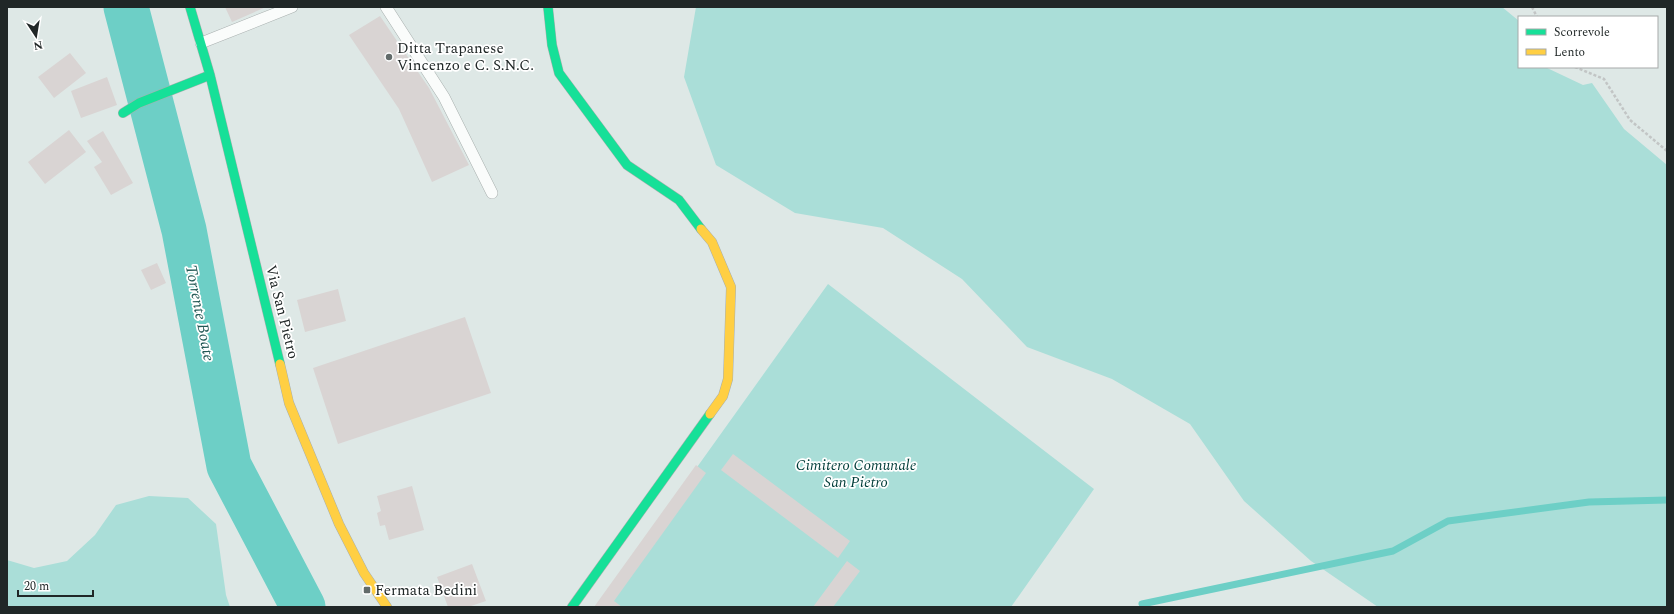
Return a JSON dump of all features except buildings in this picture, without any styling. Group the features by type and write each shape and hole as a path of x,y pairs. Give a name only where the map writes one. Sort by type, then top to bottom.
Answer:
{"street":[{"name":"Via San Pietro","path":"190,7 210,75 289,403 339,524 364,573 387,607"},
{"path":"548,7 552,45 559,73 627,165 679,200 712,242 731,287 728,379 723,396 572,607"},
{"path":"123,113 139,104 210,75"}],"lane":[{"path":"201,44 292,7"},
{"path":"386,7 444,97 492,193"}],"path":[{"path":"1532,7 1536,16"},
{"path":"1577,68 1604,79 1630,120 1667,151"}],"green space":[{"path":"696,7 1502,7 1518,20 1518,68 1547,68 1583,85 1592,83 1624,129 1667,165 1667,607 1378,607 1311,561 1244,501 1190,424 1112,379 1027,347 962,279 883,228 795,213 716,165 684,77"},
{"name":"Cimitero Comunale San Pietro","path":"828,284 1094,489 1011,607 597,607"},
{"path":"149,496 188,498 216,524 226,595 230,607 7,607 7,560 34,568 67,561 95,535 116,505"}],"waterway":[{"name":"Torrente Boate","path":"126,7 184,230 229,466 303,607"},
{"path":"1142,604 1393,551 1448,521 1589,502 1667,500"}],"traffic: fast":[{"path":"190,7 210,75 280,364"},
{"path":"548,7 552,45 559,73 627,165 679,200 701,229"},
{"path":"123,113 139,103 210,75"},
{"path":"572,607 710,414"}],"traffic: slow":[{"path":"701,229 712,242 731,287 728,379 723,396 710,414"},
{"path":"280,364 289,403 339,524 364,573 387,607"}],"place":[{"name":"Ditta Trapanese Vincenzo e C. S.N.C.","path":"389,57"},
{"name":"Fermata Bedini","path":"367,590"}]}
